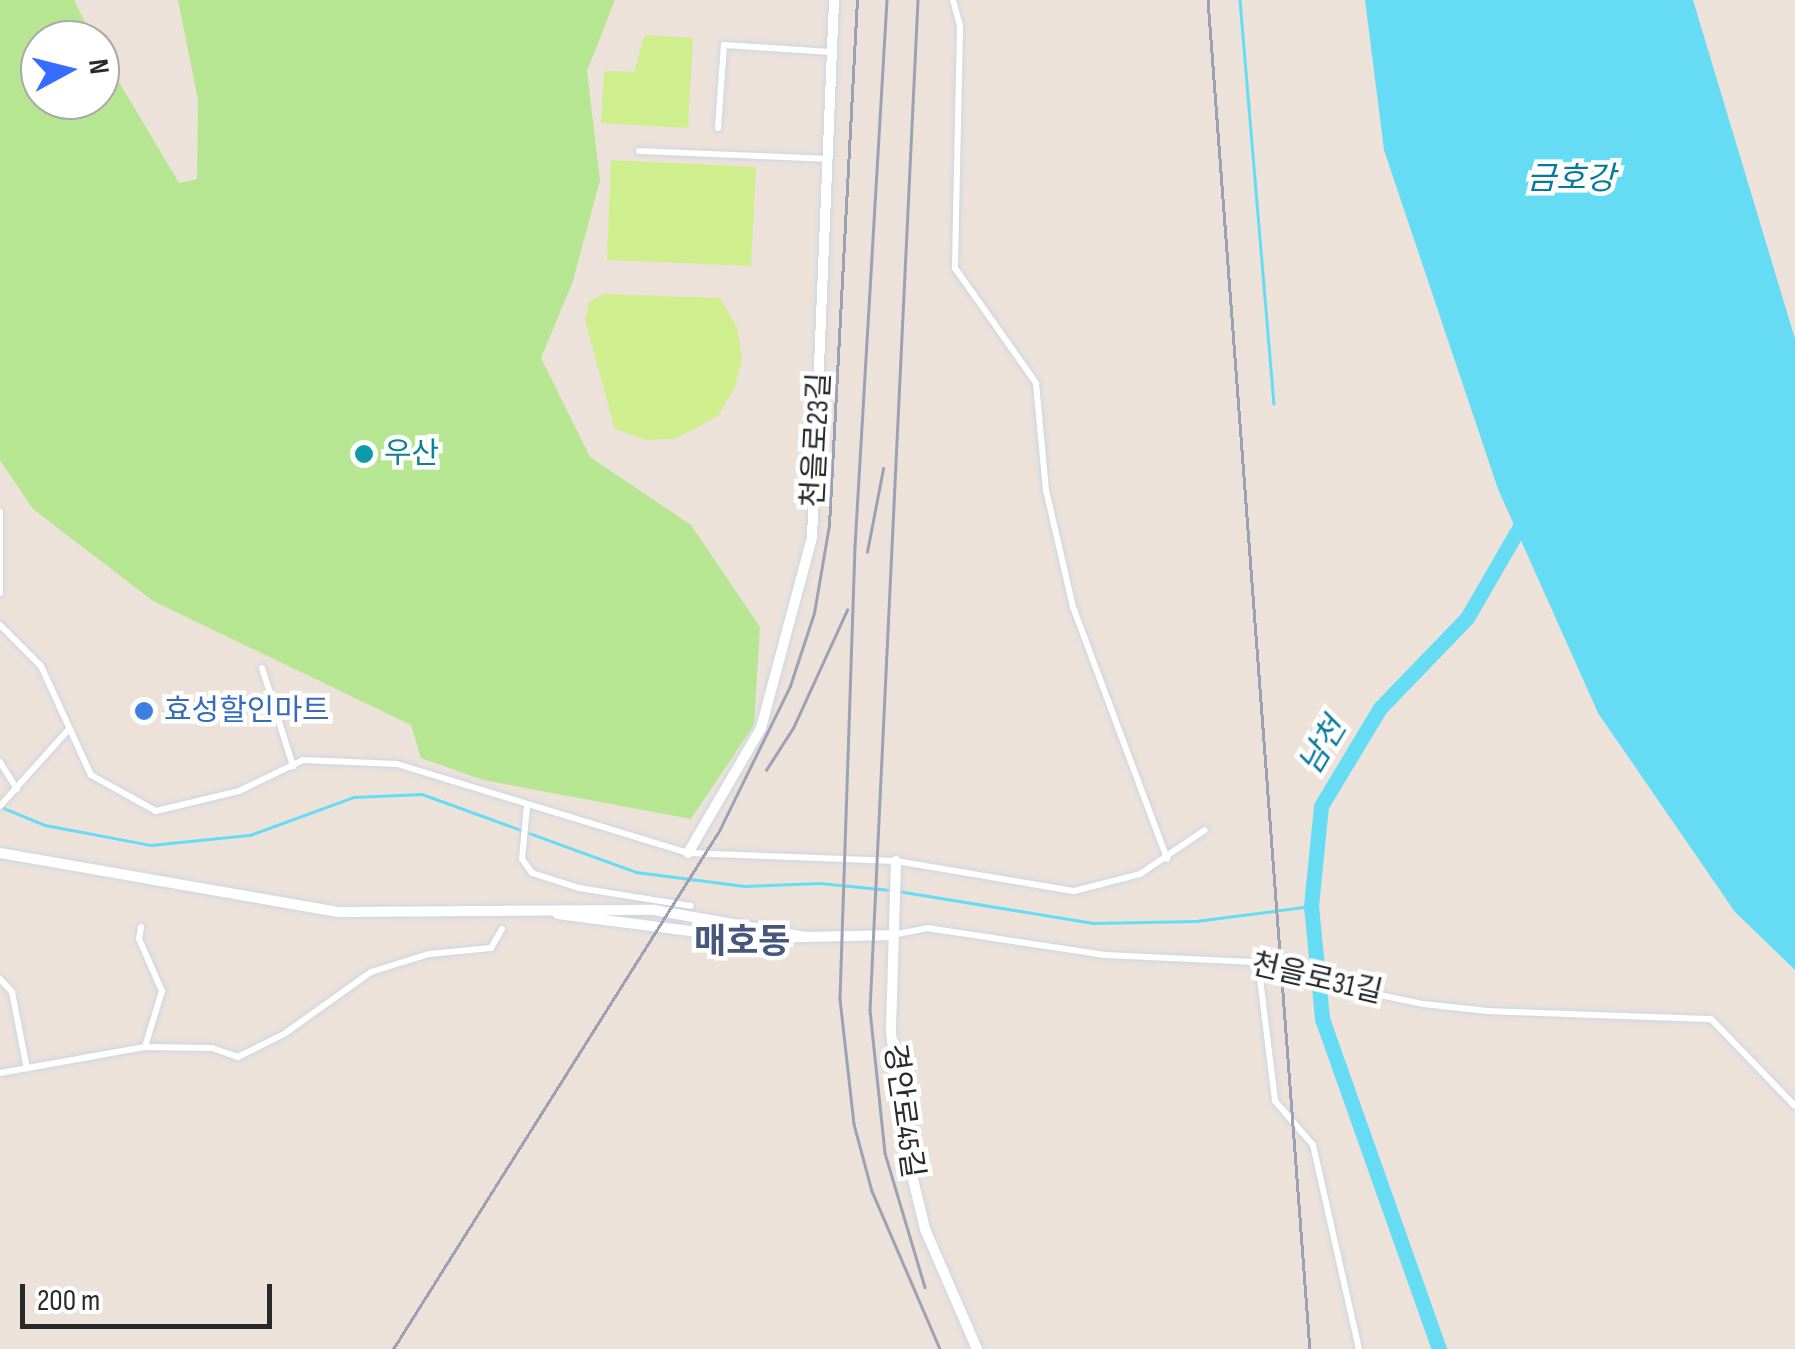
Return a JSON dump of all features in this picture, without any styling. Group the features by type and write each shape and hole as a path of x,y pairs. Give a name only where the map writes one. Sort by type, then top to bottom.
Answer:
{"street":[{"name":"천을로23길","path":"688,852 761,728 812,538 834,0"},
{"path":"954,0 960,26 954,262 1036,383 1046,490 1069,593 1168,859"},
{"path":"718,128 724,45 832,52"},
{"path":"639,151 830,160"},
{"path":"0,512 0,593"},
{"path":"0,624 40,666 91,775 156,811 239,792 303,760 397,764 688,852 896,866 1074,891 1105,888 1168,859 1206,830"},
{"path":"262,668 294,766"},
{"path":"0,806 69,730"},
{"path":"0,762 17,789"},
{"path":"527,806 522,859 532,873 578,888 691,906"},
{"path":"0,853 339,912 684,912 806,937"},
{"name":"경안로45길","path":"896,866 890,935 891,1032 912,1187 978,1349"},
{"path":"558,914 745,938 806,937"},
{"path":"141,927 139,939 162,991 145,1048"},
{"name":"천을로31길","path":"806,937 890,935 927,928 1105,954 1251,962 1259,970 1288,976 1488,1011 1711,1020 1795,1106"},
{"path":"0,1073 145,1048 212,1048 238,1057 284,1034 371,972 429,954 490,948 502,929"},
{"path":"1259,970 1275,1101 1312,1145 1359,1349"},
{"path":"0,979 12,992 27,1069"}],"green space":[{"path":"0,0 74,0 84,20 20,20 20,120 120,120 120,84 179,183 197,179 198,100 178,0 615,0 587,71 600,180 573,281 541,358 590,457 691,525 760,627 754,725 691,819 483,780 421,758 411,725 153,601 33,509 0,460"},
{"path":"645,35 693,38 688,128 601,123 604,71 634,72"},
{"path":"611,160 756,167 751,266 607,260"},
{"path":"604,294 720,298 737,327 742,358 735,387 718,416 675,439 647,440 615,429 585,321 589,302"}],"water":[{"name":"금호강","path":"1365,0 1693,0 1795,339 1795,970 1735,912 1598,713 1498,489 1384,150"}],"waterway":[{"path":"1240,0 1274,404"},
{"name":"남천","path":"1439,1349 1322,1018 1311,906 1321,806 1380,708 1467,618 1526,516"},
{"path":"1,807 45,825 151,845 250,835 354,797 422,794 636,872 744,886 820,883 890,890"},
{"path":"898,891 1094,923 1196,921 1311,906"}],"railway":[{"path":"393,1349 719,831 790,686 814,613 829,525 857,0"},
{"path":"887,0 855,546 840,999 854,1124 872,1191 940,1349"},
{"path":"918,0 870,1010 885,1153 925,1287"},
{"path":"1208,0 1310,1349"},
{"path":"867,552 883,469"},
{"path":"766,770 793,728 847,610"}],"place":[{"name":"우산","path":"364,454"},
{"name":"효성할인마트","path":"144,711"}],"district":[{"name":"매호동","path":"742,943"}]}
